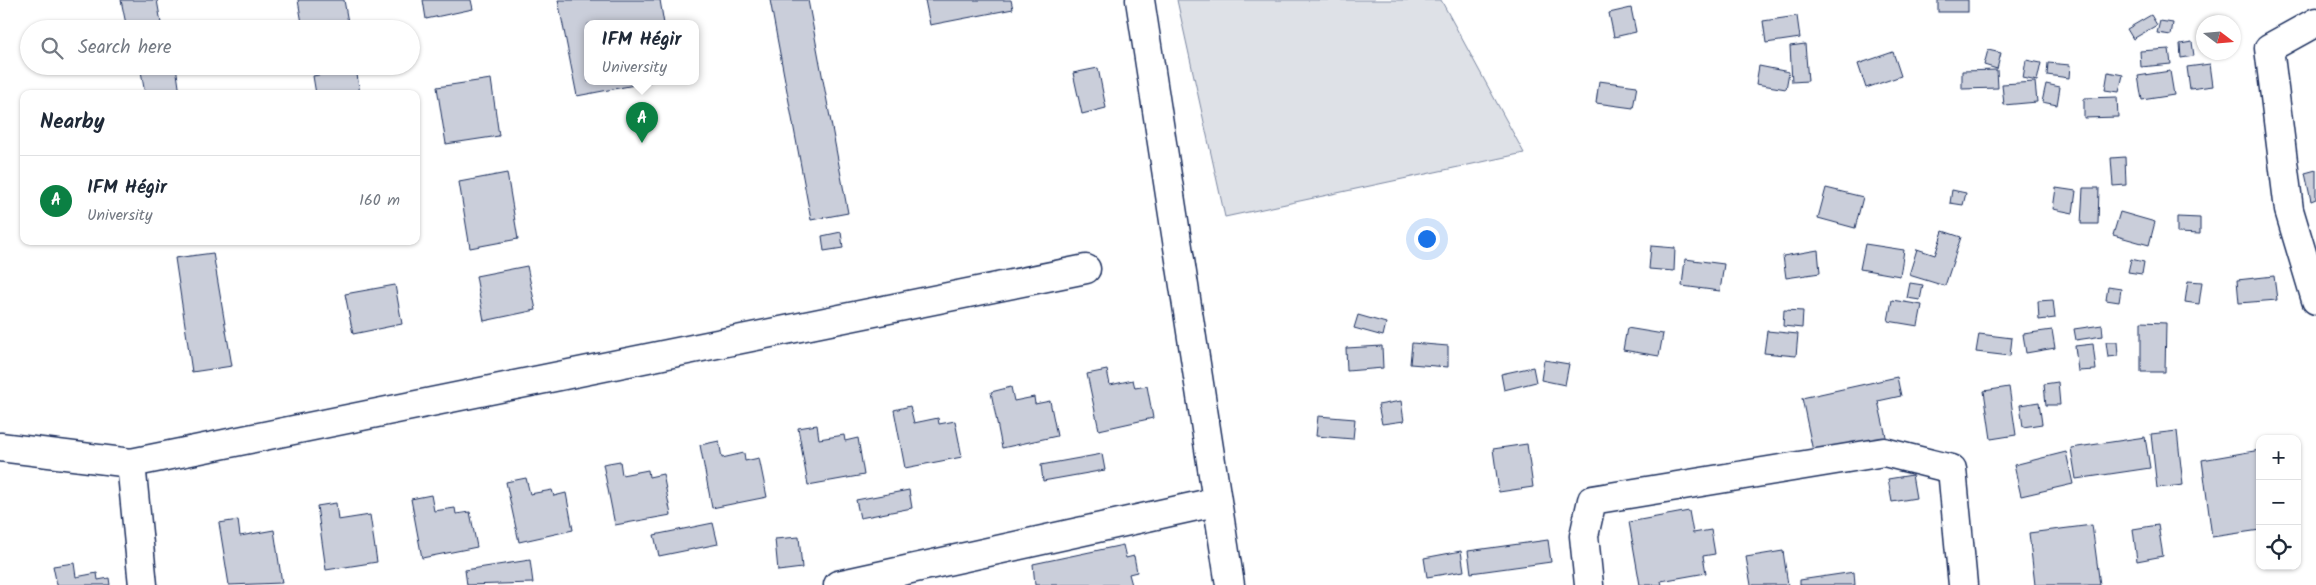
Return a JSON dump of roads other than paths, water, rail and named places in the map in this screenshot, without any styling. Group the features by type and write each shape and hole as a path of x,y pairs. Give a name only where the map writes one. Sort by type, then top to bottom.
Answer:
{"street":[{"path":"1140,0 1215,502 1230,585"},
{"path":"2316,22 2269,48 2289,210 2316,300"},
{"path":"0,447 131,463 1086,270"},
{"path":"1589,585 1584,536 1592,500 1884,452 1952,469 1963,585"},
{"path":"131,463 143,585"},
{"path":"838,585 1215,502"}],"place":[{"name":"IFM Hégir","path":"642,143"}]}
